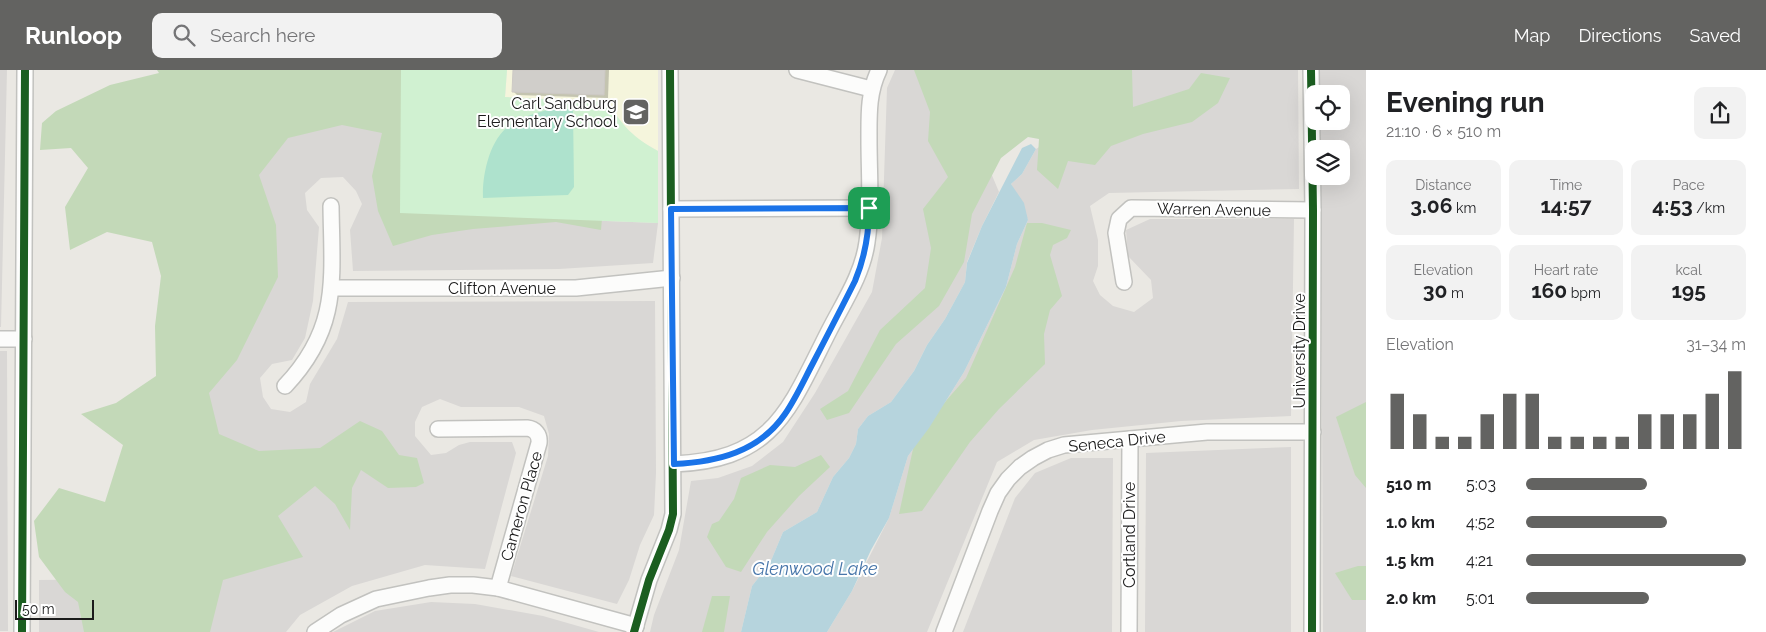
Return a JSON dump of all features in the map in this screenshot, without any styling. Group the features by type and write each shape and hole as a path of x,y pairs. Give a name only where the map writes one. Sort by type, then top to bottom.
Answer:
{"street":[{"path":"22,632 25,70"},
{"path":"315,632 341,615 376,599 450,585 498,588 635,629 649,580 669,530 673,514 670,70"},
{"path":"798,70 871,89"},
{"path":"674,464 709,461 743,449 759,440 784,416 796,397 859,272 867,244 869,208 868,110 871,89 878,70"},
{"name":"University Drive","path":"1311,70 1313,210 1312,632"},
{"path":"285,386 314,349 327,316 332,288 331,206"},
{"path":"671,209 869,208"},
{"name":"Warren Avenue","path":"1124,282 1116,233 1119,219 1131,208 1313,210"},
{"name":"Clifton Avenue","path":"332,288 576,288 672,278"},
{"path":"0,339 24,339"},
{"name":"Cameron Place","path":"438,429 527,428 536,432 538,436 538,443 498,588"},
{"name":"Seneca Drive","path":"944,632 998,493 1008,479 1027,463 1048,450 1078,443 1207,432 1313,432"},
{"name":"Cortland Drive","path":"1129,632 1130,439"}],"shaded area":[{"path":"0,70 7,70 1,327 0,327"},
{"path":"157,70 408,70 603,206 601,230 556,222 473,229 432,235 393,246 378,211 372,176 382,133 342,125 288,138 259,175 276,225 278,277 237,360 209,393 219,434 259,451 320,448 360,421 382,431 399,455 417,458 424,483 416,487 388,488 361,470 352,488 350,530 335,504 315,486 278,516 303,557 223,580 210,632 84,632 78,602 65,592 39,557 34,521 59,488 105,502 123,445 81,414 116,403 156,376 155,326 161,276 152,242 107,232 70,250 65,207 88,168 71,148 40,150 42,123 56,111 110,85 159,73"},
{"path":"401,70 507,70 505,97 608,102 629,131 658,151 658,223 400,213"},
{"name":"Carl Sandburg Elementary School","path":"507,70 658,70 658,151 639,140 620,122 608,102 505,97"},
{"path":"895,70 972,70 959,97 999,192 967,262 965,282 945,319 927,345 914,371 891,402 868,416 858,429 856,444 849,458 833,477 817,512 783,532 770,563 752,586 741,632 650,632 654,615 679,550 691,481 718,478 752,466 783,442 815,393 872,292 882,238 887,88"},
{"path":"914,70 1132,70 1133,107 1189,89 1201,73 1230,78 1218,103 1192,122 1143,134 1111,146 1095,165 1068,161 1058,189 1037,170 1039,139 1028,137 1001,158 972,214 964,262 939,306 896,344 849,413 827,420 820,409 848,391 880,330 925,288 931,248 923,209 948,177 928,141 930,112"},
{"path":"1092,70 1298,70 1299,189 1109,193 1090,206 1098,240 1098,266 1093,281 1100,295 1113,306 1134,312 1153,298 1151,280 1128,256 1126,230 1150,219 1294,219 1291,416 1181,421 1092,430 1034,440 997,462 927,632 827,632 852,591 889,518 908,456 929,428 964,372 1006,287 1017,244 1028,220 1011,184 1022,174 1036,149 1076,124"},
{"path":"1320,70 1366,70 1366,632 1323,632 1321,185 1350,185 1350,140 1321,140 1320,130 1350,130 1350,85 1320,85"},
{"path":"216,107 401,107 400,213 658,223 653,263 559,269 353,271 350,230 362,204 356,191 343,177 321,178 305,193 307,210 319,227 313,301 305,338 292,360 272,364 260,378 263,397 271,409 290,412 306,402 310,384 337,339 348,302 655,301 656,473 654,515 640,545 629,580 617,604 511,576 548,456 549,434 544,416 519,407 461,407 440,399 422,407 415,422 415,436 431,455 446,453 459,445 470,442 512,442 516,453 485,569 425,565 352,586 300,615 286,632 174,632 173,441"},
{"path":"1027,223 1042,223 1071,230 1067,238 1053,245 1050,255 1062,296 1050,310 1044,334 1045,364 999,409 970,442 922,511 899,514 916,435 966,378 1015,267"},
{"path":"0,351 7,351 8,631 0,631"},
{"path":"1366,402 1366,488 1355,475 1336,417"},
{"path":"1291,447 1291,632 1145,632 1146,453"},
{"path":"821,455 830,467 799,496 767,532 741,572 726,567 707,537 712,524 719,521 734,499 741,478 770,465 795,467"},
{"path":"1071,458 1113,458 1112,632 963,632 1015,498 1035,473"},
{"path":"1358,566 1366,566 1366,600 1352,600 1335,573"},
{"path":"136,579 136,632 39,632 39,580"},
{"path":"712,596 730,596 724,632 702,632"},
{"path":"431,602 475,604 543,616 599,632 333,632 375,611"}],"green space":[{"path":"550,109 573,109 574,187 568,195 483,198 486,167 498,137 513,123"}],"water":[{"name":"Glenwood Lake","path":"1031,144 1036,149 1022,174 1011,184 1024,203 1028,220 1017,244 1006,287 964,372 929,428 908,456 889,518 871,550 852,591 827,632 741,632 752,586 770,563 783,532 817,512 833,477 849,458 856,444 858,429 868,416 891,402 914,371 927,345 945,319 965,282 967,263 982,226 1022,148"}],"building":[{"path":"513,70 605,70 604,95 512,92"}],"cycle path":[{"path":"22,632 25,70"},
{"path":"634,632 649,580 669,530 673,514 670,70"},
{"path":"1311,70 1313,210 1312,632"}],"place":[{"name":"Carl Sandburg Elementary School","path":"636,112"}],"route":[{"path":"869,208 867,244 855,281 796,397 784,416 759,440 727,456 709,461 674,464 671,209 869,208"}]}
